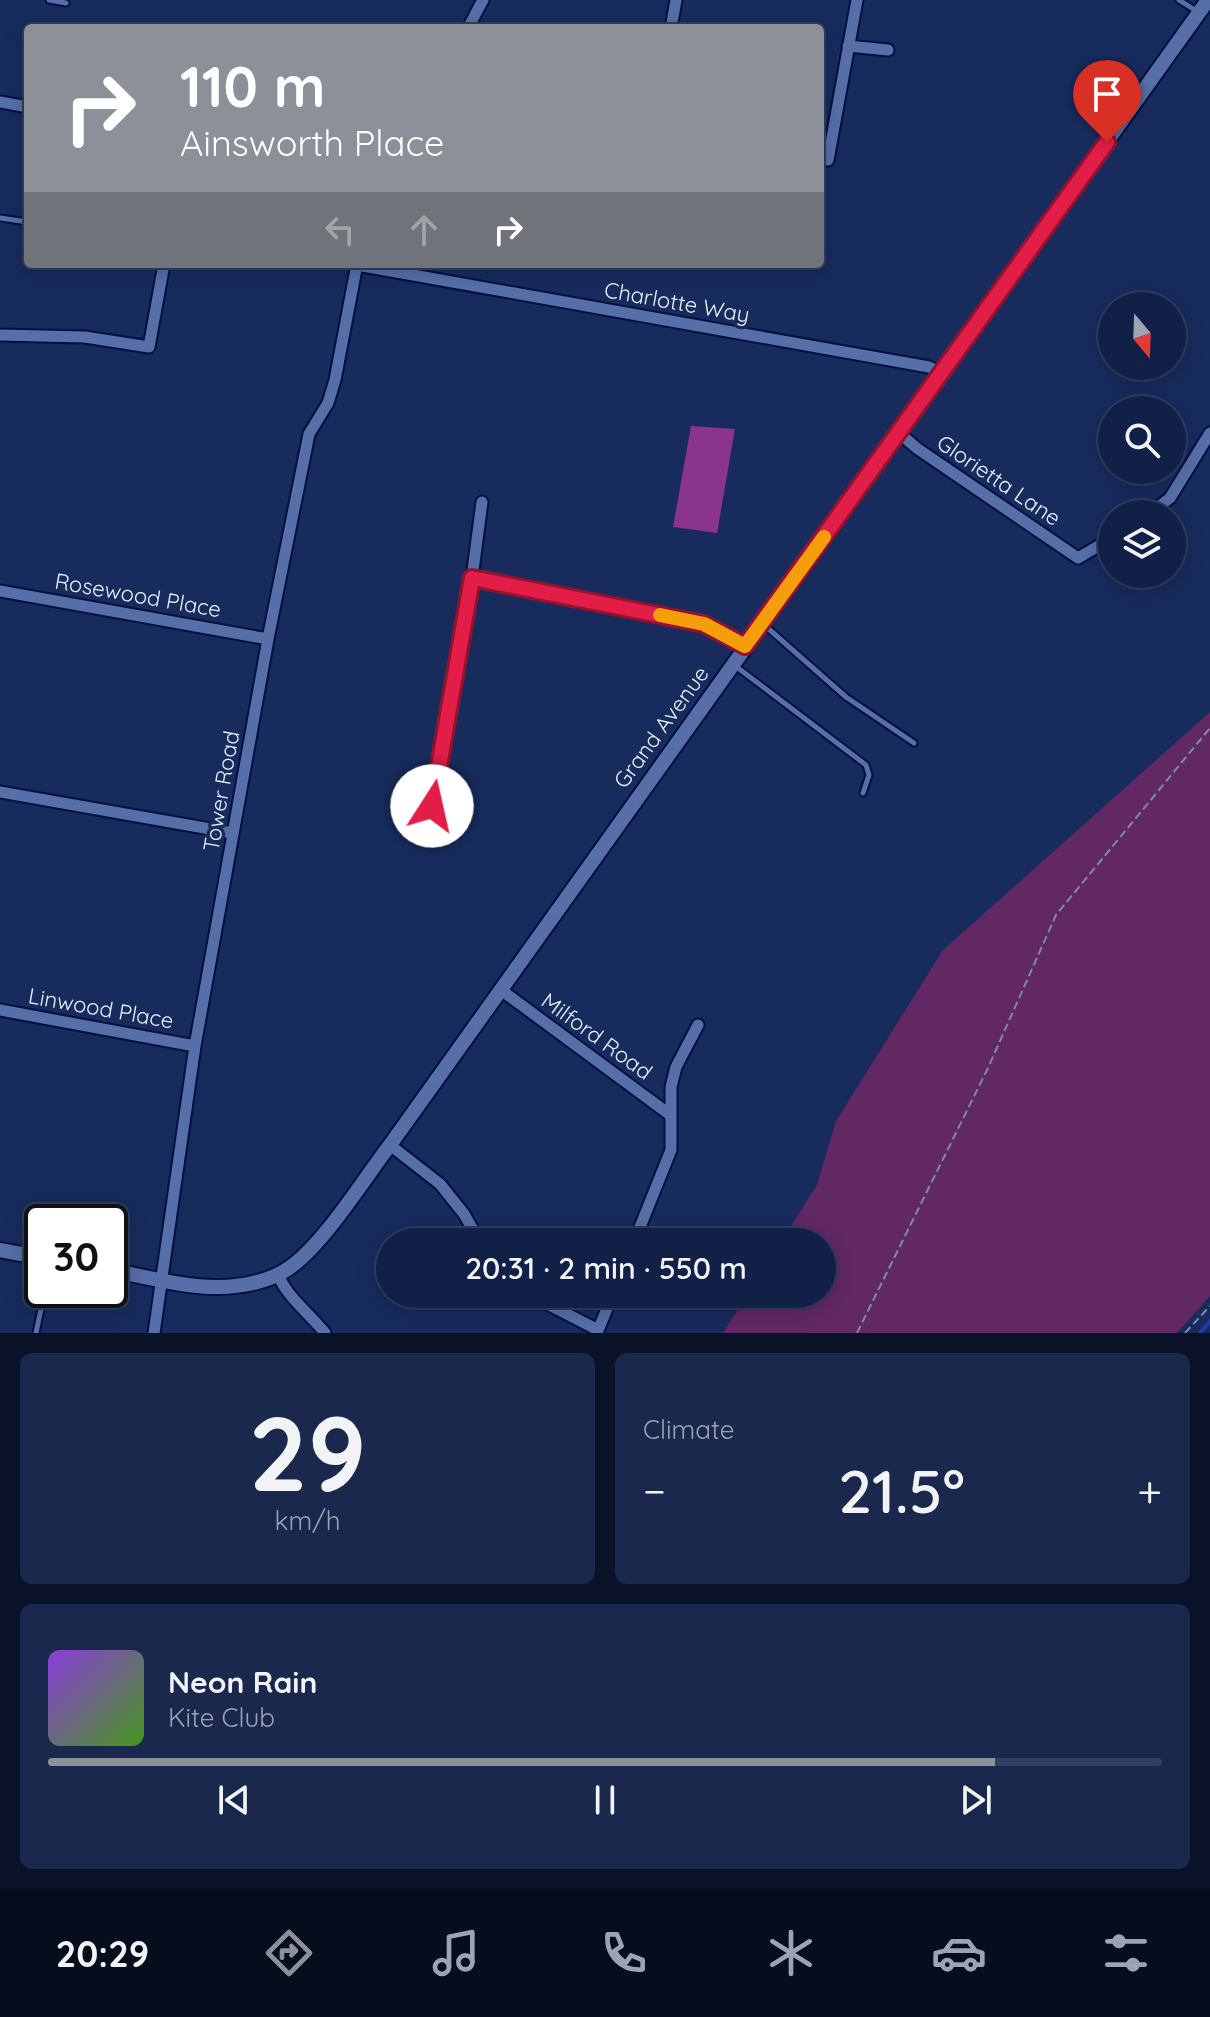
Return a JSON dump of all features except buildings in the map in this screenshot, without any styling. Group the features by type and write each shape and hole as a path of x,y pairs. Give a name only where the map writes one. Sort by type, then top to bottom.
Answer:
{"street":[{"path":"470,24 483,0"},
{"path":"672,24 676,0"},
{"path":"828,160 857,0"},
{"name":"Grand Avenue","path":"278,1275 313,1247 390,1145 1208,0"},
{"path":"848,46 888,50"},
{"path":"0,102 24,106"},
{"path":"0,335 85,337 149,347 163,268"},
{"name":"Tower Road","path":"154,1333 195,1046 268,639 309,434 328,403 335,380 356,268"},
{"name":"Charlotte Way","path":"374,268 915,364 942,373"},
{"name":"Glorietta Lane","path":"899,433 1078,558 1098,546"},
{"path":"1167,500 1210,433"},
{"path":"432,806 472,578 482,502"},
{"path":"472,578 704,624 745,646"},
{"name":"Rosewood Place","path":"0,591 268,639"},
{"path":"0,792 233,833"},
{"name":"Milford Road","path":"501,990 669,1114"},
{"name":"Linwood Place","path":"0,1010 195,1046"},
{"path":"640,1228 671,1150 669,1114 676,1067 698,1025"},
{"path":"390,1145 440,1184 472,1228"},
{"path":"0,1250 24,1255"},
{"path":"128,1273 218,1287 261,1281 278,1275 284,1290 325,1333"},
{"path":"554,1308 598,1332 607,1308"}],"lane":[{"path":"49,0 66,3"},
{"path":"1179,0 1199,13"},
{"path":"0,218 24,221"},
{"path":"762,623 846,697 914,743"},
{"path":"733,664 866,765 869,775 863,793"},
{"path":"36,1333 41,1308"}],"path":[{"path":"857,1333 988,1068 1056,915 1210,728"},
{"path":"1185,1333 1210,1306"}],"shaded area":[{"path":"691,426 735,429 717,533 673,527"},
{"path":"1210,712 1210,1296 1177,1333 723,1333 739,1308 836,1308 836,1228 790,1228 817,1185 836,1121 943,950"}],"waterway":[{"path":"1200,1333 1210,1321"}],"slow traffic":[{"path":"660,615 704,624 745,646 824,537"}],"route":[{"path":"432,806 472,578 704,624 745,646 1107,142"}]}
